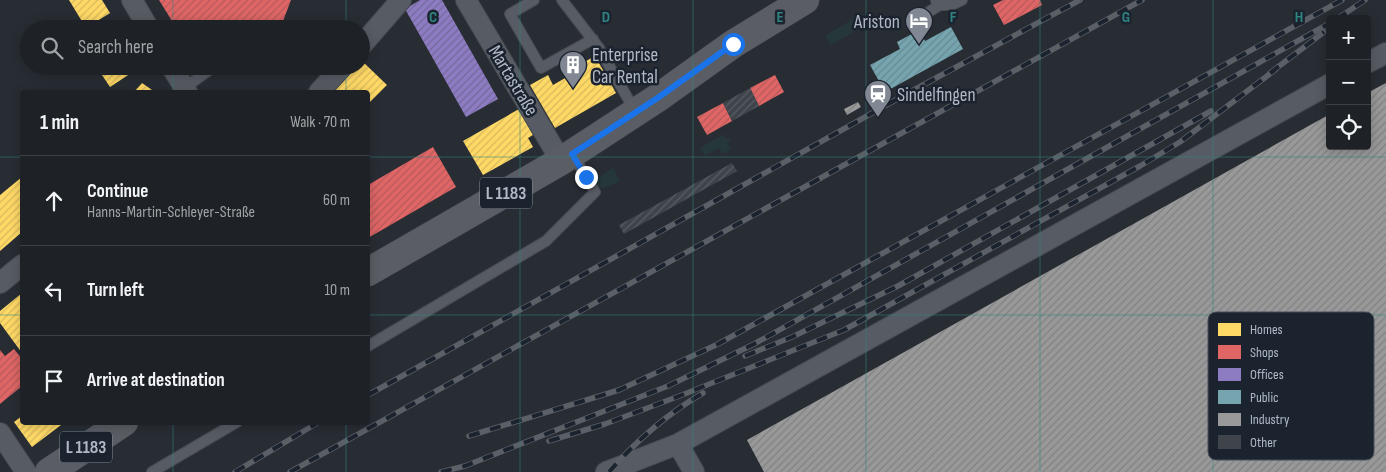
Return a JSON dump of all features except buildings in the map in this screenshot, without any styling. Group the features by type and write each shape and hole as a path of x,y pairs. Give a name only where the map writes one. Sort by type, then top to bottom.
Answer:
{"main road":[{"name":"L 1183","path":"370,271 566,157 733,44 804,0"},
{"name":"L 1183","path":"49,472 120,425"}],"street":[{"path":"132,0 144,20"},
{"path":"370,36 401,0"},
{"name":"Martastraße","path":"466,0 566,157"},
{"path":"1371,61 1386,52"},
{"path":"176,75 185,90"},
{"path":"321,90 335,75"},
{"path":"606,472 678,444 1326,86"},
{"path":"0,283 20,267"},
{"path":"0,433 26,472"},
{"path":"678,444 694,472"}],"lane":[{"path":"534,0 510,14 541,68 593,39"},
{"path":"562,0 593,39 635,112"},
{"path":"911,23 938,3 952,5 962,0"},
{"path":"185,90 204,75"},
{"path":"370,345 546,241 595,192 566,157"},
{"path":"152,472 232,425"}],"shaded area":[{"path":"856,17 861,28 831,45 825,36"},
{"path":"724,134 726,139 729,137 731,140 727,142 731,149 722,154 719,148 705,156 700,148"},
{"path":"613,168 620,181 604,188 597,187 593,180"}],"railway":[{"path":"370,394 899,98 1080,0"},
{"path":"290,472 1142,0"},
{"path":"469,436 619,390 718,344 1342,0"},
{"path":"1343,15 1365,0"},
{"path":"441,472 465,466 668,386 754,344 1326,25"},
{"path":"1270,73 1324,32"},
{"path":"549,441 605,424 844,330 1180,142 1275,70"},
{"path":"745,356 792,337 898,286 1211,111"},
{"path":"609,472 653,429 703,393"},
{"path":"235,472 314,425"}],"place":[{"name":"Ariston","path":"919,45"},
{"name":"Enterprise Car Rental","path":"573,89"},
{"name":"Sindelfingen","path":"878,118"}],"route":[{"path":"586,177 572,154 659,97 733,44"}]}
